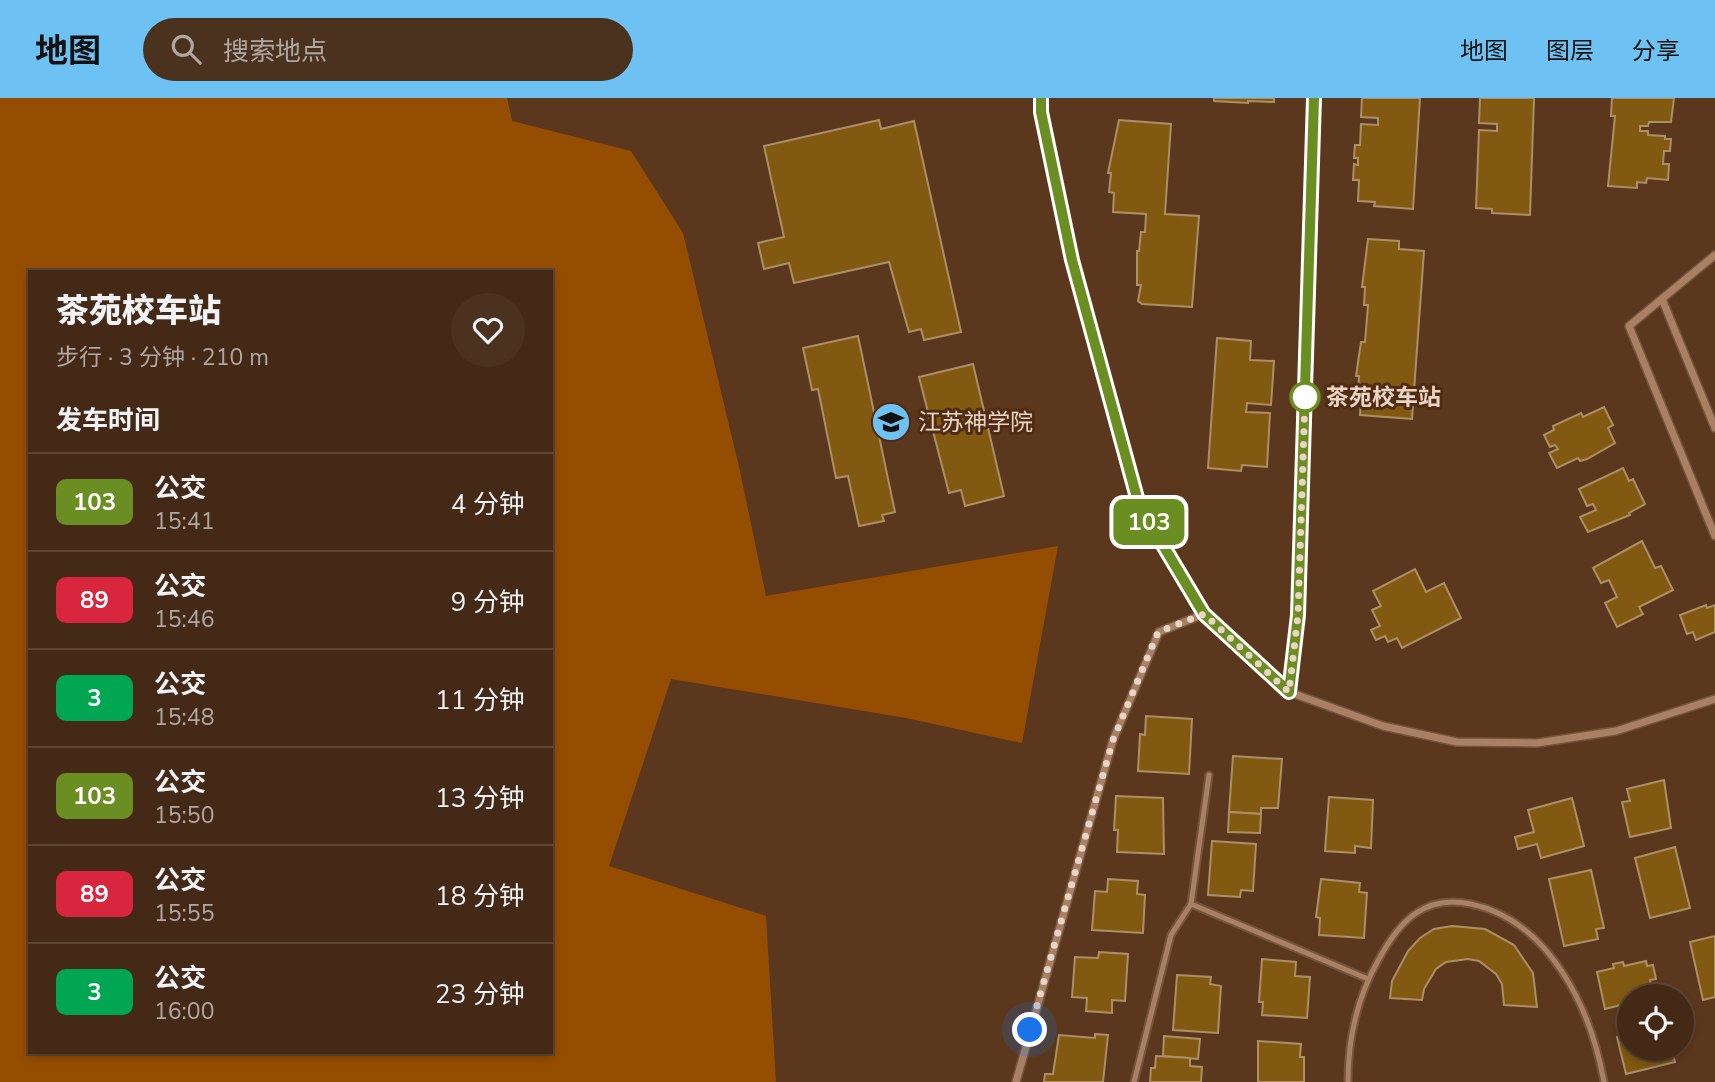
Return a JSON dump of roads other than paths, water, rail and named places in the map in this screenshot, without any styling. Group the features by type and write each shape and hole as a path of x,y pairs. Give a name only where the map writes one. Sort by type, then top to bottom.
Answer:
{"street":[{"path":"1041,98 1041,112 1072,260 1139,505 1204,614 1289,692 1383,726 1470,742 1537,743 1616,732 1715,699"},
{"path":"1289,692 1298,615 1314,98"},
{"path":"1715,255 1629,326 1715,536"},
{"path":"1662,299 1715,428"},
{"path":"1016,1082 1113,740 1158,632 1204,614"}],"lane":[{"path":"1134,1082 1171,936 1191,904 1209,775"},
{"path":"1348,1082 1351,1035 1357,1008 1368,979 1394,931 1420,910 1451,902 1467,903 1499,913 1532,935 1567,981 1593,1036 1604,1082"},
{"path":"1191,904 1368,979"}],"place":[{"name":"茶苑校车站","path":"1305,397"},
{"name":"江苏神学院","path":"891,422"}]}
